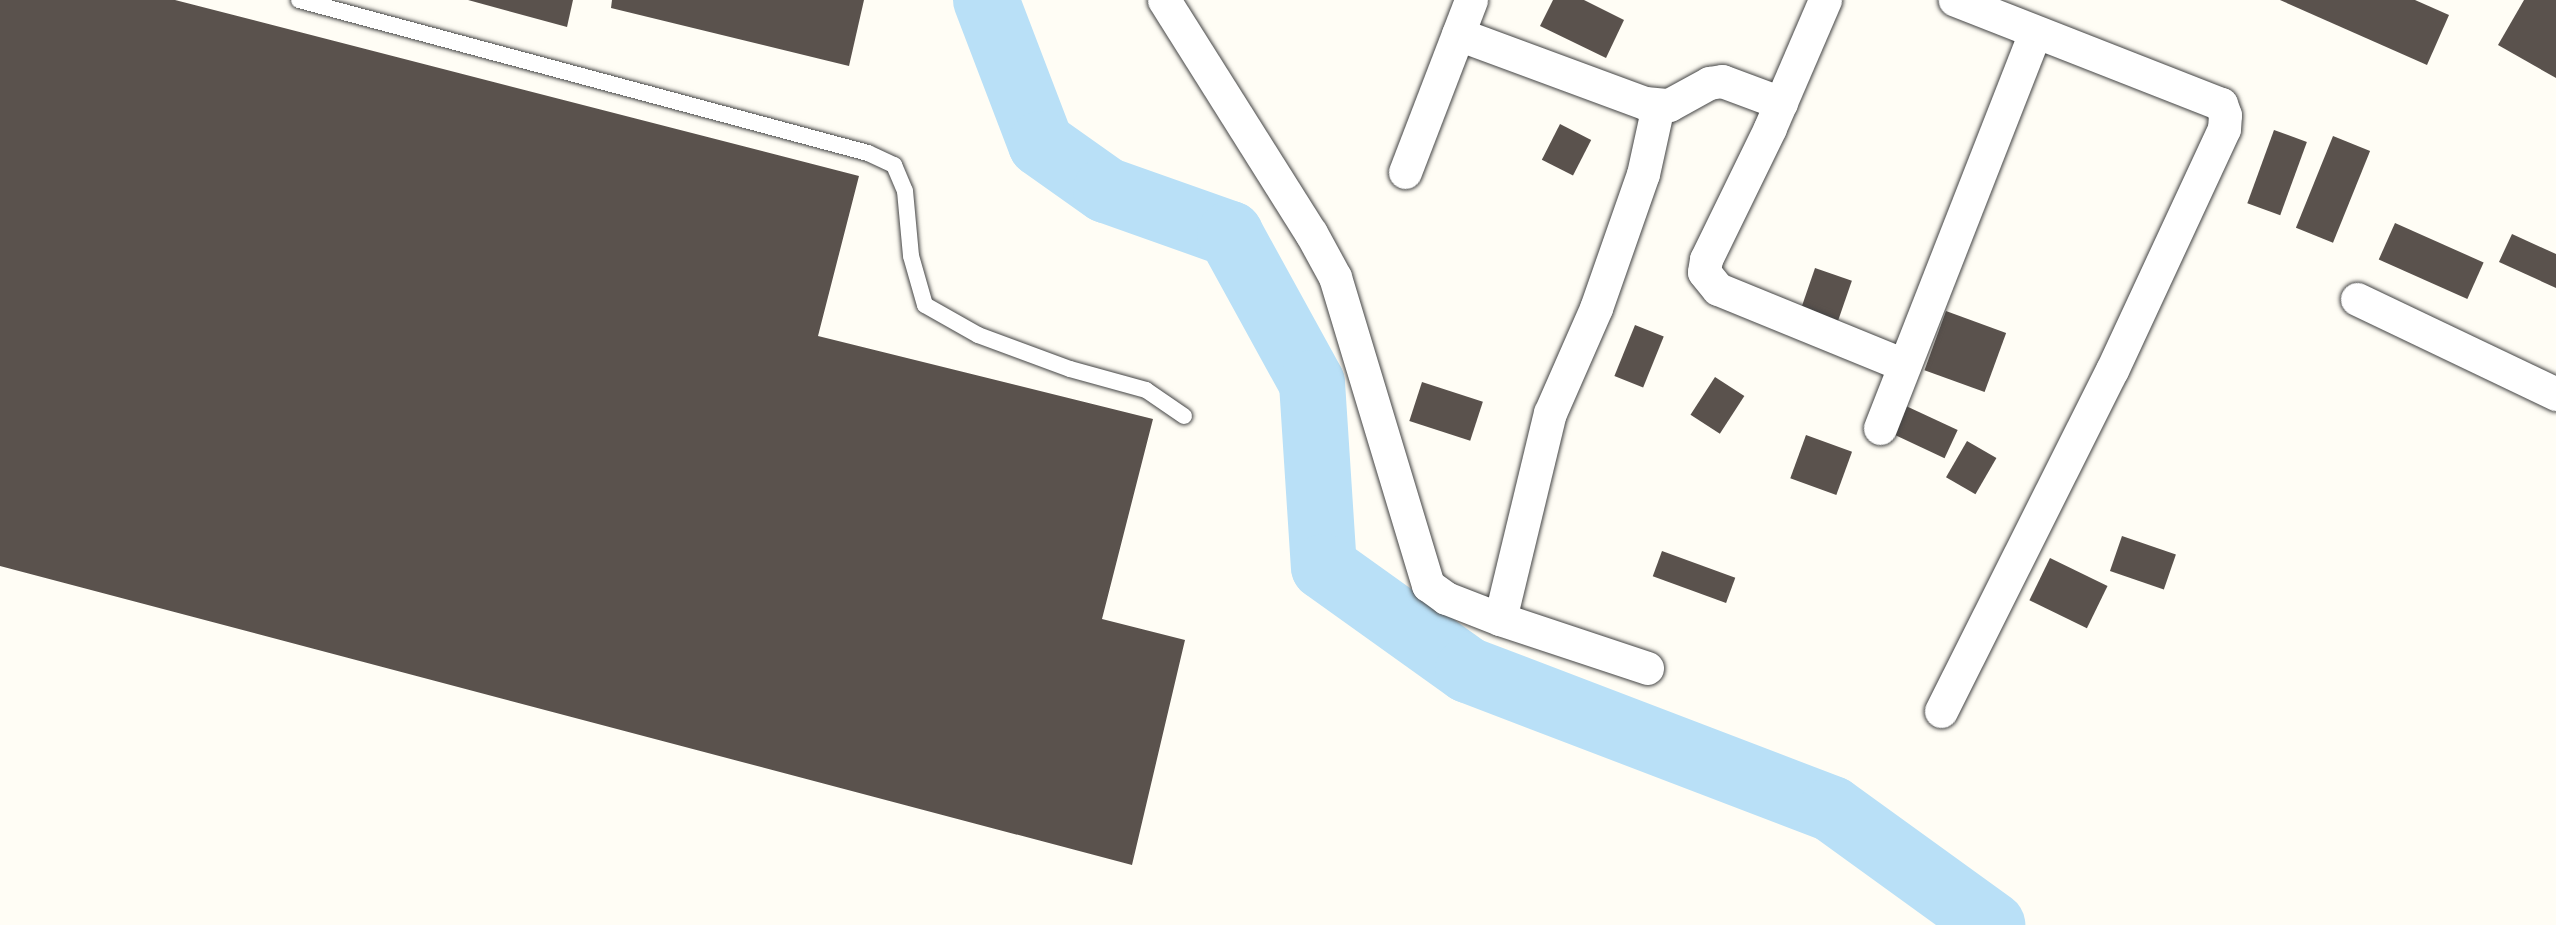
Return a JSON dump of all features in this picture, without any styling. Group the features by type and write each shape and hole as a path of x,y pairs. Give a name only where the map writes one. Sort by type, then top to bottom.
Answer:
{"street":[{"path":"1164,0 1311,233 1335,277 1428,585 1446,598 1500,619 1647,668"},
{"path":"1405,172 1471,0"},
{"path":"1825,0 1781,103 1706,259 1704,272 1718,289 1904,365"},
{"path":"1941,711 2112,370 2224,129 2221,104 1955,0"},
{"path":"1880,429 2035,33"},
{"path":"1458,34 1658,106 1669,105 1708,83 1722,81 1781,103"},
{"path":"1500,619 1550,413 1596,308 1650,150 1658,106"},
{"path":"2357,299 2556,394"}],"lane":[{"path":"299,0 868,153 894,165 905,191 911,256 926,305 978,335 1070,369 1146,390 1184,416"}],"building":[{"path":"0,0 175,0 859,176 818,336 1153,419 1102,619 1185,640 1132,865 0,566"},
{"path":"468,0 573,0 567,27"},
{"path":"612,0 864,0 849,66 611,8"},
{"path":"1553,0 1584,0 1624,20 1606,58 1540,26"},
{"path":"2280,0 2415,0 2449,15 2427,65"},
{"path":"2524,0 2556,0 2556,78 2498,45"},
{"path":"1560,124 1591,140 1573,176 1542,160"},
{"path":"2274,130 2307,142 2280,215 2247,203"},
{"path":"2333,136 2370,151 2333,243 2296,228"},
{"path":"2395,223 2484,262 2467,299 2379,260"},
{"path":"2512,234 2556,254 2556,288 2499,262"},
{"path":"1815,268 1852,281 1838,321 1801,309"},
{"path":"1946,311 2006,333 1985,392 1924,370"},
{"path":"1635,325 1664,337 1643,388 1614,376"},
{"path":"1715,377 1744,396 1720,434 1690,415"},
{"path":"1422,382 1483,402 1470,441 1409,421"},
{"path":"1906,406 1958,430 1945,458 1893,434"},
{"path":"1806,435 1852,452 1836,495 1790,478"},
{"path":"1967,441 1996,458 1975,494 1946,477"},
{"path":"2122,536 2176,555 2164,590 2110,571"},
{"path":"1662,551 1735,578 1726,603 1653,576"},
{"path":"2050,558 2108,586 2087,628 2029,600"}],"waterway":[{"path":"986,0 1041,144 1106,190 1230,234 1312,383 1324,567 1468,670 1832,809 1992,925"}]}
